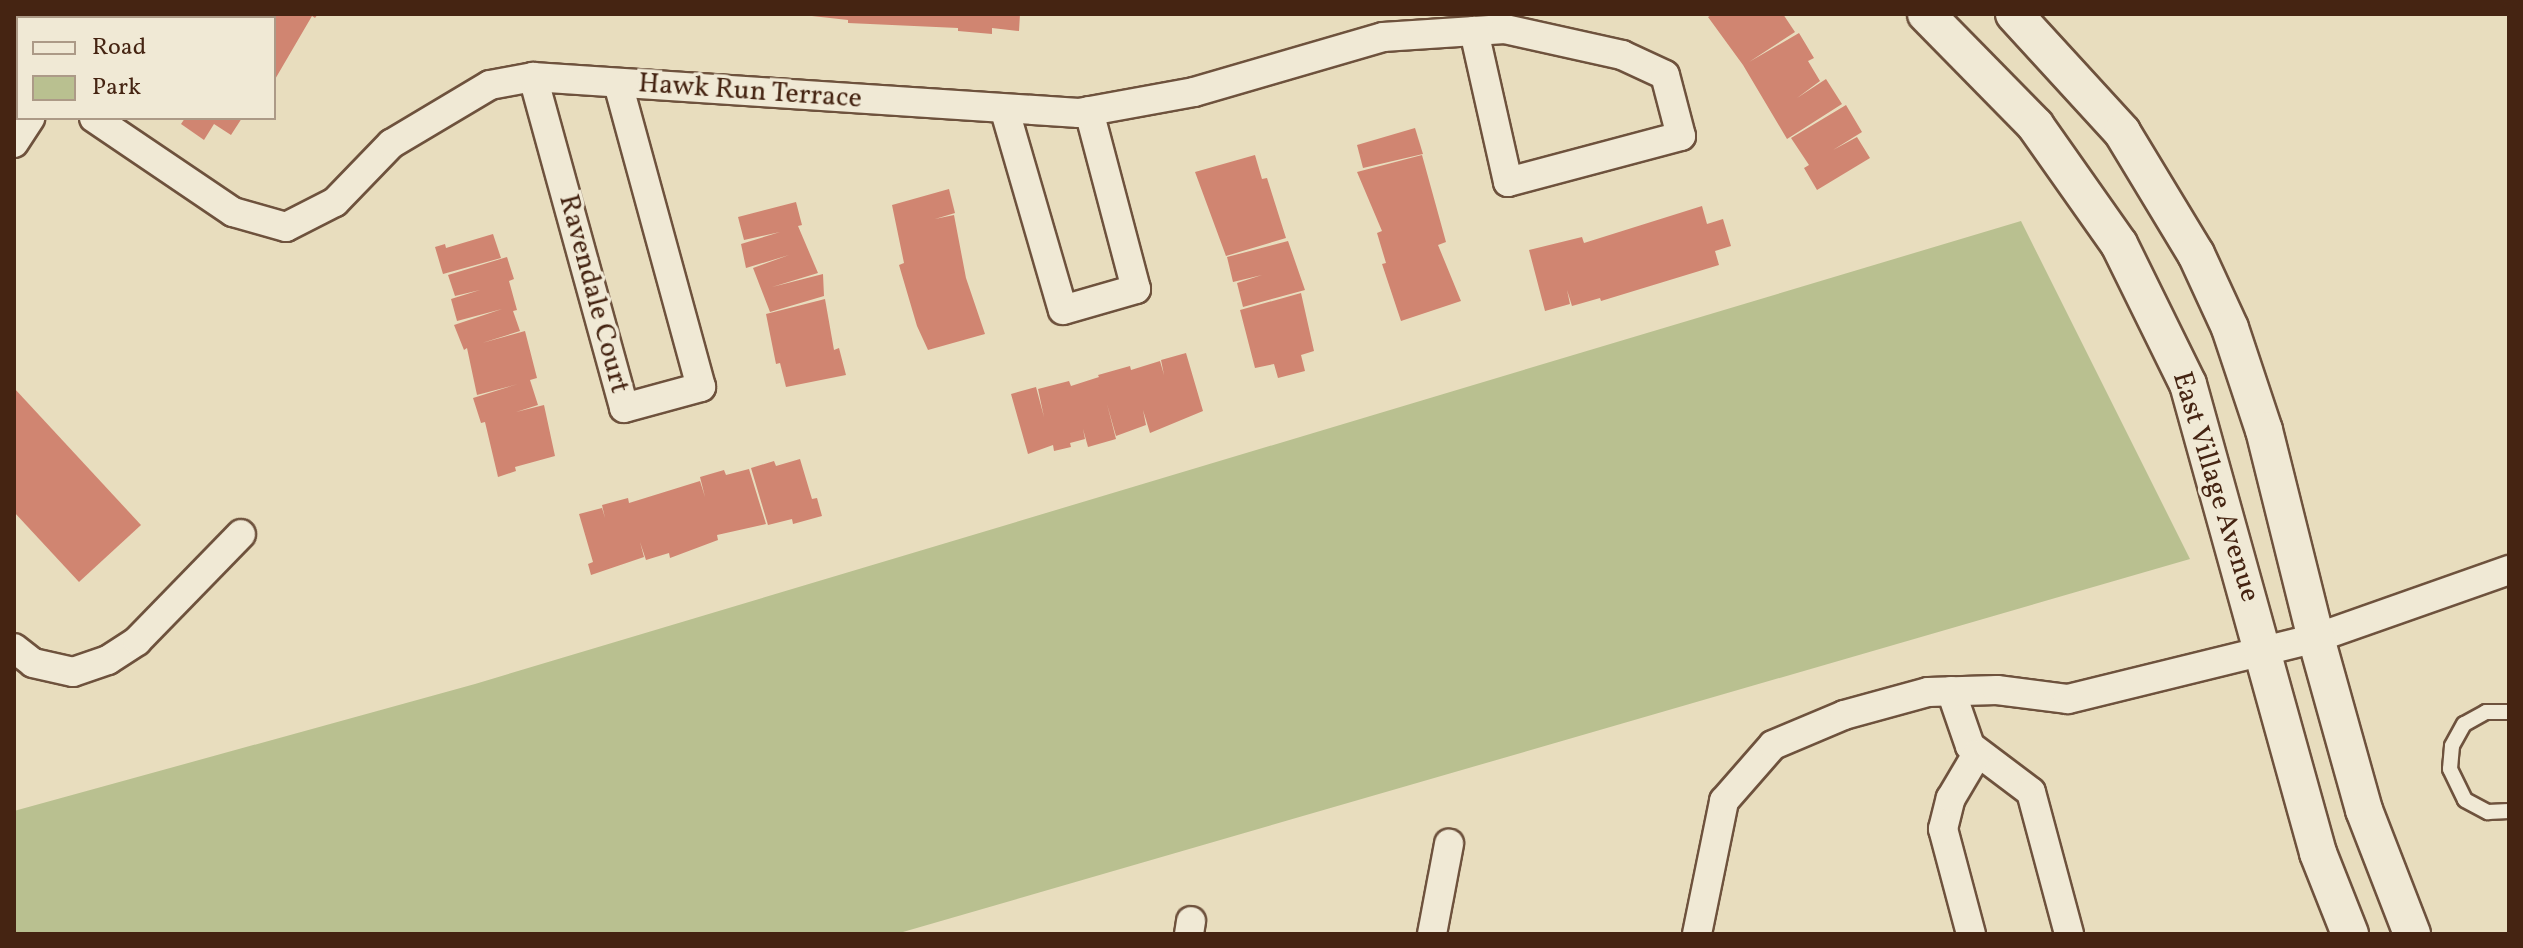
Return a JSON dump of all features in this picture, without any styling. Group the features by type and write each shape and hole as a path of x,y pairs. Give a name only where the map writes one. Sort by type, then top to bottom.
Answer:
{"street":[{"name":"East Village Avenue","path":"1926,14 2035,125 2119,244 2188,384 2265,651 2318,853 2350,934"},
{"name":"East Village Avenue","path":"2014,14 2122,132 2196,254 2230,328 2264,430 2316,638 2364,810 2412,934"},
{"name":"Hawk Run Terrace","path":"97,120 233,212 286,227 335,202 391,144 490,85 533,77 1005,111 1089,111 1194,92 1383,37 1474,31 1505,29 1622,55 1665,75 1681,136 1508,182 1474,31"},
{"name":"Ravendale Court","path":"533,77 624,408 701,387 618,83"},
{"path":"1005,111 1063,310 1136,289 1089,111"},
{"path":"14,143 29,120"},
{"path":"14,648 33,663 73,672 108,660 137,641 241,534"},
{"path":"1697,934 1724,801 1773,745 1844,715 1928,692 1997,690 2068,699 2316,638 2509,570"},
{"path":"1951,691 1970,746 2031,792 2069,934"},
{"path":"1971,934 1943,829 1951,798 1977,754"},
{"path":"1432,934 1449,844"}],"lane":[{"path":"2509,712 2486,712 2464,724 2452,746 2450,769 2465,800 2488,812 2509,811"}],"green space":[{"path":"2021,221 2190,559 896,934 14,934 14,811 475,684"}],"building":[{"path":"318,14 315,18 312,16 276,78 276,16 245,16"},
{"path":"794,14 1020,14 1019,31 992,28 992,34 958,31 958,28 848,23 848,20"},
{"path":"1713,14 1783,14 1795,32 1749,62 1799,33 1814,58 1808,61 1820,81 1797,98 1826,79 1842,104 1787,139 1743,65 1708,17"},
{"path":"1846,105 1862,132 1833,150 1857,137 1870,158 1817,190 1804,168 1809,165 1791,138"},
{"path":"184,120 241,120 231,135 214,124 204,140 181,124"},
{"path":"1415,128 1423,154 1363,168 1357,145"},
{"path":"1255,155 1262,179 1267,178 1286,238 1226,256 1195,172"},
{"path":"1422,155 1446,242 1438,245 1461,301 1401,321 1382,264 1386,263 1377,233 1382,231 1357,172"},
{"path":"949,189 955,213 935,219 954,215 966,278 985,334 928,350 917,326 899,265 904,263 892,205"},
{"path":"796,202 802,225 798,226 818,273 772,287 823,274 824,296 770,312 753,268 789,255 746,268 741,244 780,232 744,240 738,217"},
{"path":"1702,206 1707,224 1723,219 1731,246 1715,251 1719,265 1601,301 1600,298 1572,306 1567,290 1570,304 1545,311 1529,250 1582,237 1584,243"},
{"path":"493,234 501,258 443,274 435,247 445,244 446,248"},
{"path":"1288,241 1305,290 1243,307 1237,283 1262,275 1233,282 1227,257"},
{"path":"507,257 514,279 509,281 517,310 513,311 520,331 482,343 525,331 537,378 530,380 538,405 516,412 544,405 555,456 515,467 516,471 498,477 485,422 481,423 473,398 518,384 477,395 467,348 464,350 454,325 502,309 457,321 451,299 480,290 455,296 448,275"},
{"path":"1301,293 1314,351 1301,355 1305,371 1278,378 1274,364 1255,368 1240,310"},
{"path":"825,299 834,350 839,348 846,375 786,387 780,363 776,364 766,314"},
{"path":"1186,353 1203,411 1150,433 1143,410 1146,425 1116,436 1107,404 1116,439 1088,447 1083,429 1085,439 1070,443 1071,447 1054,451 1053,445 1028,454 1011,394 1036,387 1044,417 1038,389 1069,381 1071,386 1130,366 1131,370 1160,361 1164,375 1161,360"},
{"path":"14,388 141,525 79,582 14,512"},
{"path":"800,459 812,499 817,498 822,516 793,524 792,519 768,525 751,468 774,461 776,466"},
{"path":"749,469 766,524 717,535 718,540 670,558 669,553 646,560 640,542 644,557 591,575 588,564 593,562 579,514 602,508 605,518 602,505 628,498 629,503 700,481 705,497 700,477 724,470 726,475"}]}
